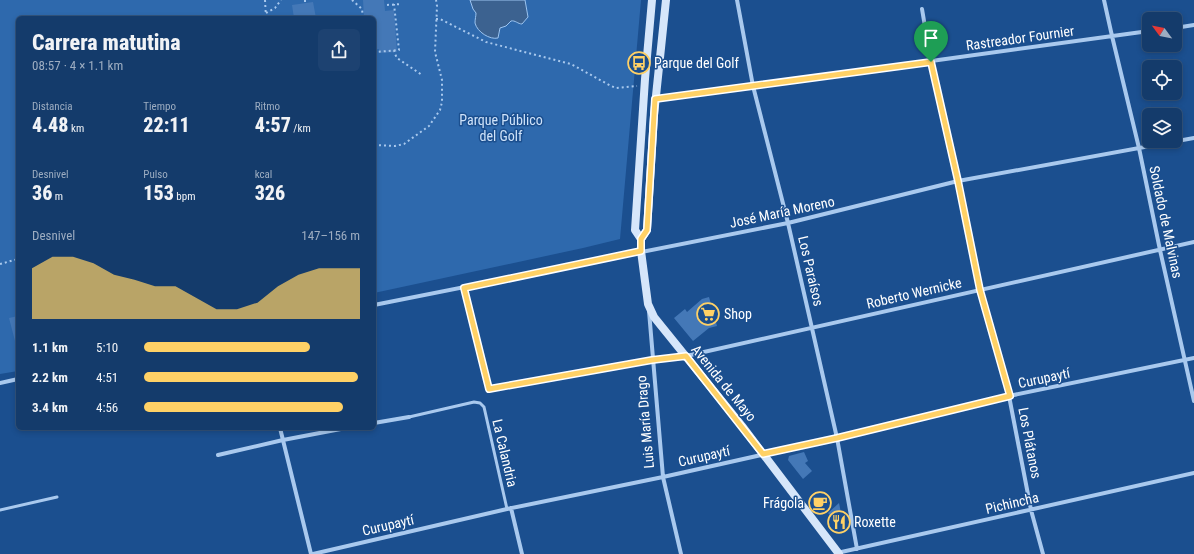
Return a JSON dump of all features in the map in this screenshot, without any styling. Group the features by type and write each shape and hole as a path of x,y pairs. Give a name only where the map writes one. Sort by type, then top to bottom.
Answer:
{"main road":[{"name":"Luis María Drago","path":"648,304 641,251 641,239 635,230 652,0"},
{"name":"Luis María Drago","path":"641,239 647,230 655,99 666,0"},
{"name":"Avenida de Mayo","path":"648,304 654,317 763,454 837,554"}],"street":[{"name":"Los Paraísos","path":"737,0 753,86 813,328 837,438 857,549"},
{"name":"Soldado de Malvinas","path":"1104,0 1139,148 1194,401"},
{"name":"Los Plátanos","path":"922,9 931,62 958,181 980,290 1010,396 1031,510 1043,554"},
{"path":"1182,27 1194,25"},
{"name":"Rastreador Fournier","path":"655,99 1142,32"},
{"name":"José María Moreno","path":"376,305 788,223 958,181 1194,138"},
{"name":"Roberto Wernicke","path":"686,356 1194,242"},
{"path":"464,288 489,389 652,360"},
{"name":"Luis María Drago","path":"648,304 663,477 681,554"},
{"name":"Curupaytí","path":"312,554 509,508 663,477 837,438 1010,396 1194,358"},
{"path":"0,383 16,379"},
{"path":"376,423 409,417"},
{"path":"280,430 312,554"},
{"path":"218,455 336,430"},
{"name":"Pichincha","path":"837,554 1194,473"},
{"name":"La Calandria","path":"509,508 522,554"}],"lane":[{"name":"La Calandria","path":"409,417 474,402 480,403 484,407 509,508"},
{"path":"0,510 57,498"}],"path":[{"path":"265,0 266,13 275,8 281,0"},
{"path":"352,0 362,9 363,16"},
{"path":"376,146 395,146 404,144 429,126 440,110 442,102 442,89 440,71 435,57 436,0"},
{"path":"376,52 399,50 394,4"},
{"path":"387,6 401,4"},
{"path":"436,19 440,19 486,42 571,64 616,88 634,86"},
{"path":"394,50 398,58 422,75"},
{"path":"0,264 16,260"},
{"path":"652,360 686,356"}],"green space":[{"name":"Parque Público del Golf","path":"0,0 641,0 620,239 376,293 376,16 16,16 16,371 0,374"}],"shaded area":[{"path":"470,0 525,0 528,17 522,24 511,21 506,26 500,28 498,38 491,38 481,32 476,26 476,13"}],"building":[{"path":"363,0 384,0 385,11 394,10 397,52 379,53 379,49 376,49 376,16 364,16"},
{"path":"313,2 316,16 294,16 292,5"},
{"path":"709,297 717,326 709,328 693,341 674,318 685,309 687,312 702,299"},
{"path":"16,316 15,341 9,318"},
{"path":"804,452 808,461 805,463 812,471 803,479 788,460 789,456"},
{"name":"Roxette","path":"839,503 845,533 828,513"}],"place":[{"name":"Parque del Golf","path":"639,63"},
{"name":"Shop","path":"708,314"},
{"name":"Frágola","path":"820,503"},
{"name":"Roxette","path":"839,522"}],"route":[{"path":"931,62 958,181 980,290 1010,396 837,438 763,454 686,356 652,360 489,389 464,288 641,251 641,239 647,230 655,99 931,62"}]}
